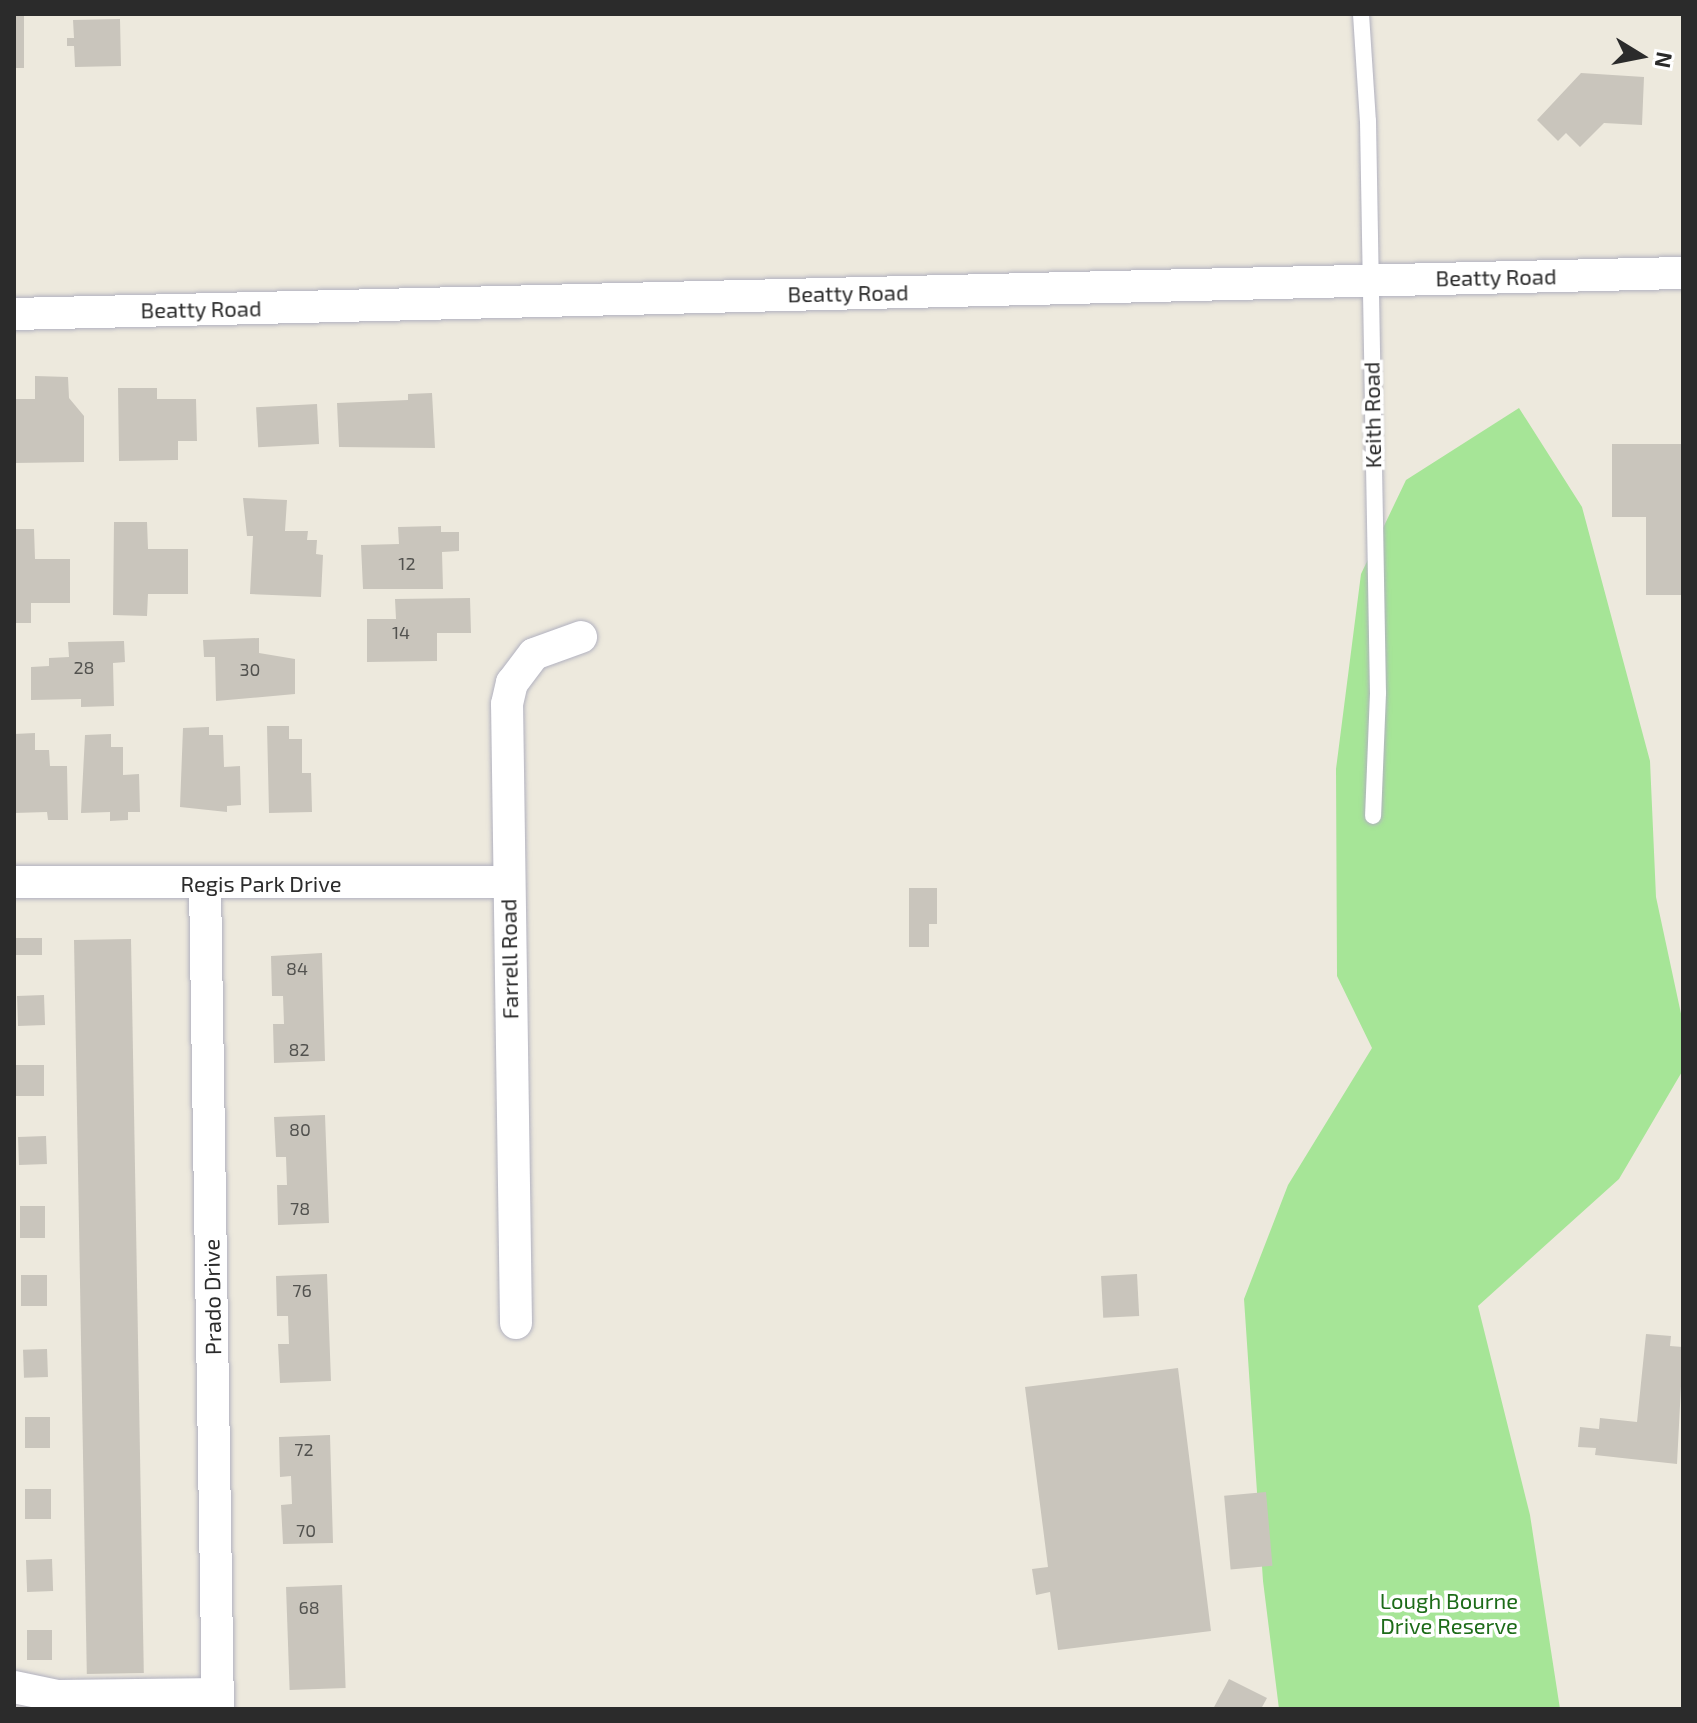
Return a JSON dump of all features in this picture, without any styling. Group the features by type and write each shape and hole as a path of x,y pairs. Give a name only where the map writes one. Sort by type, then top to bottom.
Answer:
{"street":[{"name":"Beatty Road","path":"14,314 1683,273"},
{"name":"Farrell Road","path":"516,1323 506,729 512,683 534,654 581,637"},
{"name":"Regis Park Drive","path":"14,882 507,882"},
{"name":"Prado Drive","path":"205,884 218,1702"},
{"path":"14,1687 57,1696 218,1702"}],"lane":[{"name":"Keith Road","path":"1361,14 1378,693 1373,816"}],"green space":[{"name":"Lough Bourne Drive Reserve","path":"1519,408 1582,507 1650,761 1656,897 1683,1023 1683,1070 1619,1179 1478,1306 1530,1515 1560,1709 1279,1709 1263,1581 1244,1299 1288,1185 1372,1048 1337,976 1336,769 1361,574 1406,480"}],"building":[{"path":"14,14 24,14 24,68 14,68"},
{"path":"120,19 121,66 75,67 74,46 67,46 67,38 74,38 73,20"},
{"path":"1581,73 1644,77 1642,125 1604,123 1580,147 1566,133 1558,141 1537,120"},
{"path":"35,376 68,377 69,398 84,416 84,462 14,463 14,399 35,399"},
{"path":"118,388 157,388 157,399 196,399 197,441 178,441 178,460 119,461"},
{"path":"432,393 435,448 339,447 337,403 408,400 408,394"},
{"path":"317,404 319,444 258,447 256,407"},
{"path":"1612,444 1683,444 1683,595 1646,595 1646,517 1612,517"},
{"path":"243,498 287,500 285,531 308,531 307,540 317,540 316,554 323,555 321,597 250,594 253,536 247,536"},
{"path":"114,522 147,522 148,549 188,549 188,594 148,594 147,616 113,615"},
{"path":"441,526 441,532 459,532 459,551 442,552 443,589 363,589 361,545 399,544 398,527"},
{"path":"14,529 34,529 35,559 70,559 70,603 31,603 31,623 14,623"},
{"path":"470,598 471,633 437,633 437,661 367,662 367,619 396,619 395,599"},
{"path":"259,638 259,653 295,659 295,694 216,701 215,657 204,657 203,640"},
{"path":"124,641 125,662 113,663 114,706 81,707 81,699 31,700 31,667 49,666 49,658 69,657 68,642"},
{"path":"267,726 289,726 289,739 302,739 302,773 311,773 312,812 269,813"},
{"path":"209,727 209,735 223,735 224,767 240,766 241,805 227,806 227,812 180,807 183,728"},
{"path":"35,733 35,750 49,750 50,766 67,766 68,820 48,820 47,812 14,813 14,734"},
{"path":"111,734 111,747 123,747 123,775 139,774 140,812 128,812 128,820 110,821 110,812 81,813 85,735"},
{"path":"909,888 937,888 937,924 929,924 929,947 909,947"},
{"path":"15,938 42,938 42,955 15,955"},
{"path":"131,939 144,1673 87,1674 74,940"},
{"path":"322,953 325,1061 274,1063 273,1024 284,1024 283,996 272,996 271,956"},
{"path":"44,995 45,1025 18,1026 17,996"},
{"path":"16,1065 44,1065 44,1096 16,1096"},
{"path":"325,1115 329,1223 278,1225 277,1185 287,1185 286,1157 276,1157 274,1117"},
{"path":"46,1136 47,1164 19,1165 18,1137"},
{"path":"20,1206 45,1206 45,1238 20,1238"},
{"path":"327,1274 331,1381 280,1383 278,1344 289,1344 288,1316 277,1316 276,1276"},
{"path":"1137,1274 1139,1316 1103,1318 1101,1276"},
{"path":"21,1275 47,1275 47,1306 21,1306"},
{"path":"1646,1334 1671,1336 1670,1346 1683,1347 1677,1464 1595,1455 1596,1448 1578,1447 1580,1427 1599,1429 1600,1418 1637,1422"},
{"path":"47,1349 48,1377 24,1378 23,1350"},
{"path":"1178,1368 1211,1631 1058,1650 1050,1592 1036,1595 1032,1569 1048,1567 1025,1387"},
{"path":"25,1417 50,1417 50,1448 25,1448"},
{"path":"330,1435 333,1543 283,1544 281,1505 292,1504 291,1476 280,1477 279,1437"},
{"path":"25,1489 51,1489 51,1519 25,1519"},
{"path":"1266,1492 1272,1566 1231,1569 1224,1496"},
{"path":"52,1559 53,1591 27,1592 26,1560"},
{"path":"342,1585 346,1688 290,1690 286,1587"},
{"path":"27,1630 52,1630 52,1660 27,1660"},
{"path":"1229,1679 1267,1698 1261,1709 1213,1709"}]}
